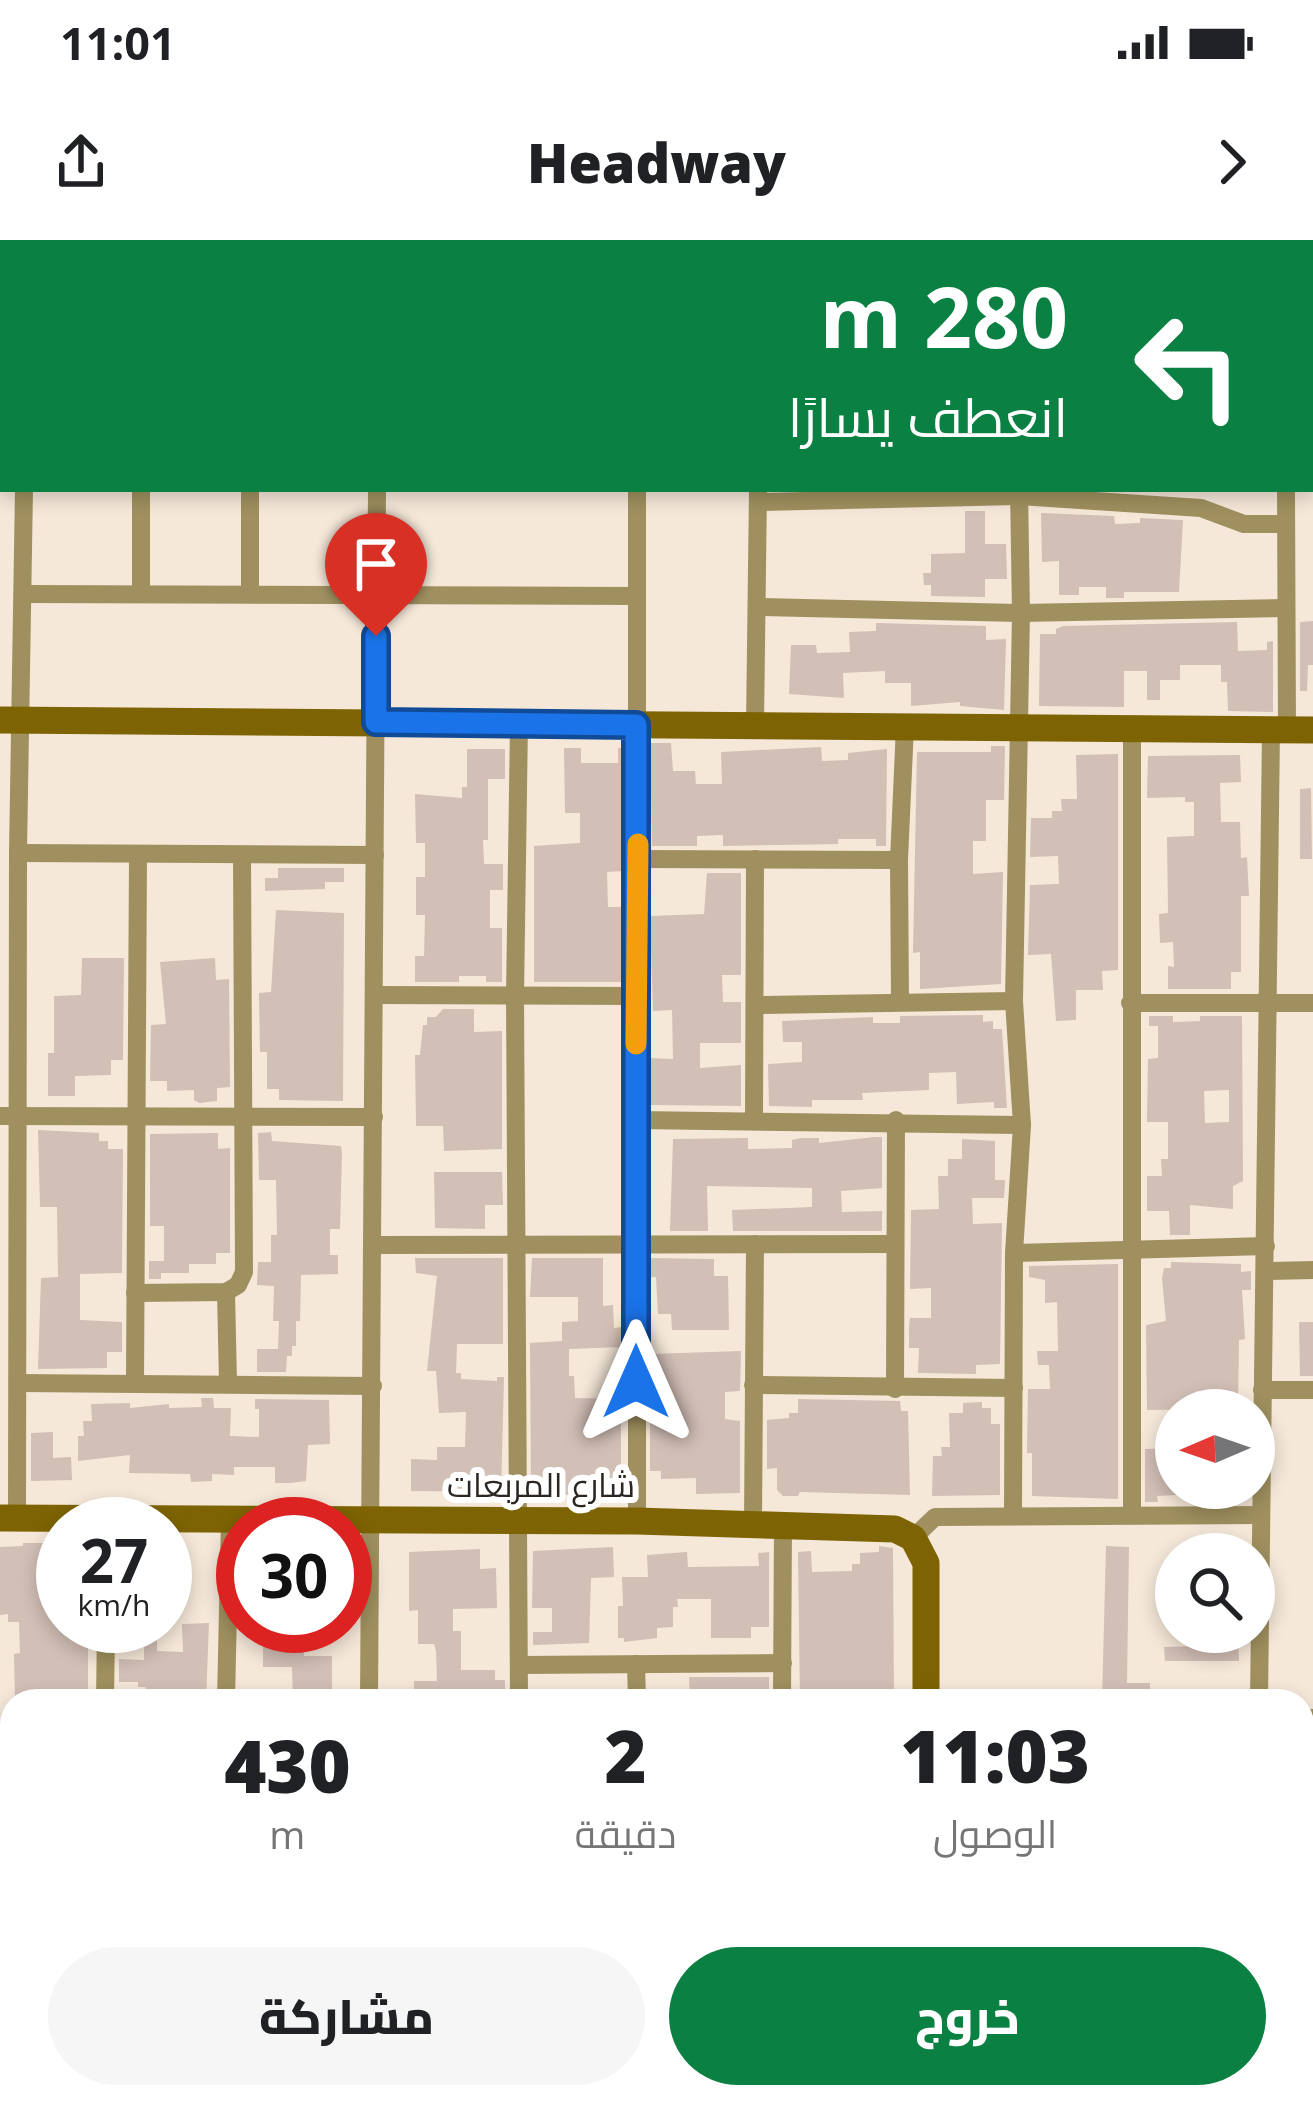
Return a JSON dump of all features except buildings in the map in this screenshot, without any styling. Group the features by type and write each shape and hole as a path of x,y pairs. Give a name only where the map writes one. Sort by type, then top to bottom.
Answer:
{"street":[{"path":"9,1518 19,1383 9,1116 9,997 18,853 10,720 23,594 24,492"},
{"path":"141,492 141,593"},
{"path":"250,492 250,594"},
{"path":"372,1520 377,492"},
{"path":"637,1521 638,492"},
{"path":"755,726 758,496 1019,492 1202,508 1244,524 1285,524"},
{"path":"1013,1514 1014,1252 1022,1125 1014,1001 1022,613 1019,492"},
{"path":"1262,1389 1268,1003 1290,730 1286,492"},
{"path":"23,594 636,596"},
{"path":"757,607 1022,613 1285,608"},
{"path":"10,720 1290,730"},
{"path":"519,723 515,996 519,1689"},
{"path":"900,1001 905,726"},
{"path":"1132,730 1132,1514"},
{"path":"18,853 375,855"},
{"path":"135,1293 226,1292 238,1285 244,1272 242,855"},
{"path":"135,1382 138,856"},
{"path":"638,859 899,860"},
{"path":"754,1119 755,859"},
{"path":"375,995 637,996"},
{"path":"754,1004 1014,1001"},
{"path":"1130,1003 1313,1003"},
{"path":"9,1116 374,1117"},
{"path":"636,1120 1022,1125"},
{"path":"895,1389 896,1120"},
{"path":"753,1523 755,1244"},
{"path":"374,1245 895,1244"},
{"path":"1014,1252 1266,1246"},
{"path":"1265,1271 1313,1270"},
{"path":"226,1292 228,1383"},
{"path":"19,1383 373,1386"},
{"path":"753,1385 1015,1388"},
{"path":"1275,1390 1313,1390"},
{"path":"1259,1689 1261,1509"},
{"path":"926,1689 926,1563 914,1538 935,1517 1261,1514"},
{"name":"شارع المربعات","path":"372,1520 783,1522 874,1526 914,1538"},
{"path":"782,1689 783,1522"},
{"path":"105,1689 106,1653"},
{"path":"226,1689 227,1653"},
{"path":"369,1689 370,1653"},
{"path":"519,1665 782,1663"},
{"path":"637,1664 637,1689"}],"slow traffic":[{"path":"636,1044 638,844"}],"route":[{"path":"376,636 376,722 636,725 636,1382"}]}
